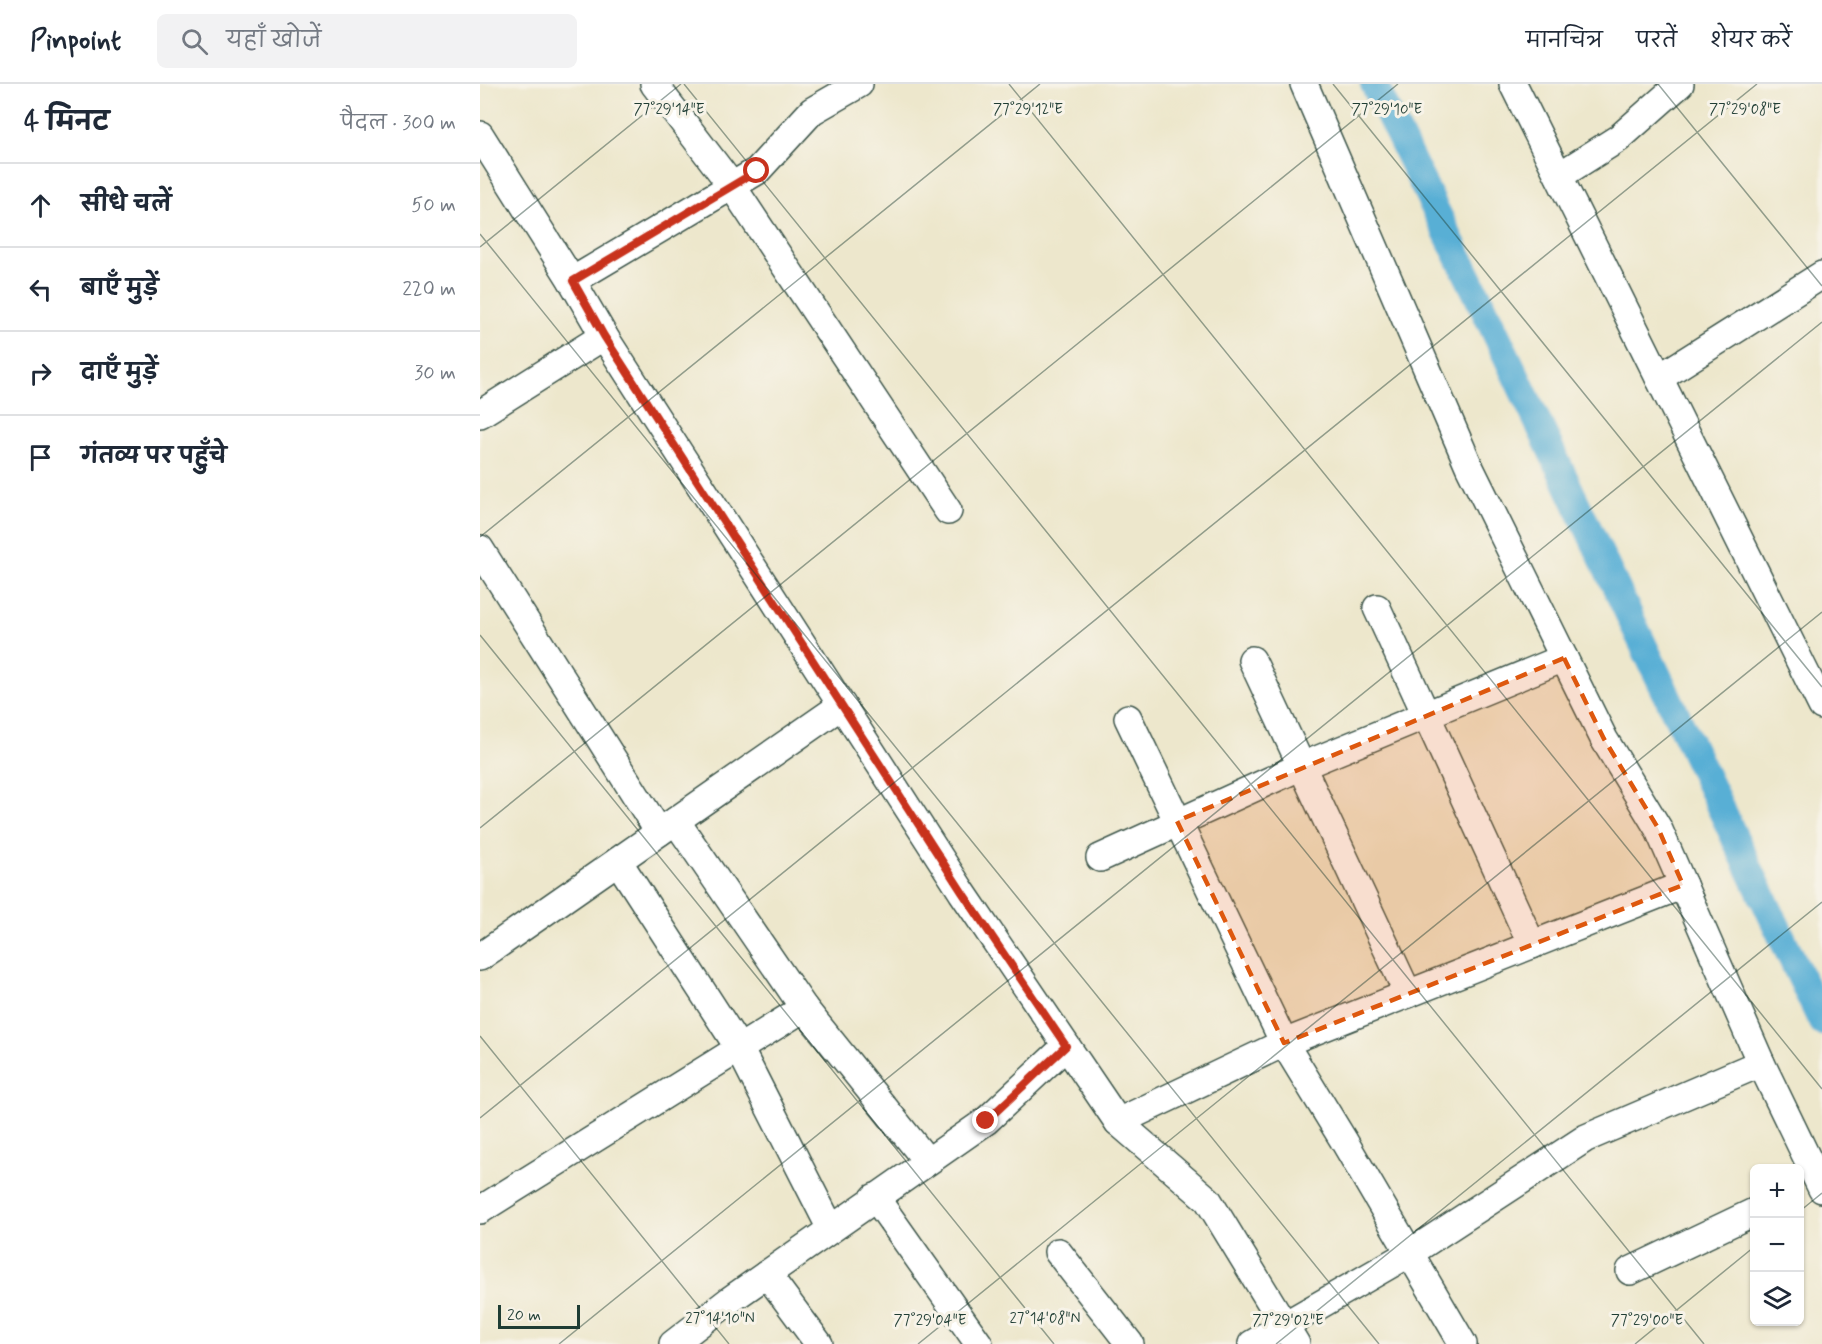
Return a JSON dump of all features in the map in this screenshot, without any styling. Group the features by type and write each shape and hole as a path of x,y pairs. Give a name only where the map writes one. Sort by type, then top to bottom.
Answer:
{"street":[{"path":"654,84 732,186 948,511"},
{"path":"573,281 757,171 812,111 860,84"},
{"path":"1304,84 1469,466 1604,740 1658,828 1813,1187"},
{"path":"1513,84 1822,706"},
{"path":"1559,176 1619,138 1680,84"},
{"path":"480,135 573,281 604,336 962,892 1118,1122 1208,1200 1290,1335"},
{"path":"1659,378 1822,275"},
{"path":"480,414 604,336"},
{"path":"480,549 668,826 804,1008 927,1161"},
{"path":"1377,608 1532,945"},
{"path":"1100,858 1302,766 1564,658"},
{"path":"1252,660 1408,994"},
{"path":"480,957 842,705"},
{"path":"1128,718 1284,1043 1463,1344"},
{"path":"618,861 739,1048 831,1229"},
{"path":"1118,1122 1284,1043 1683,885"},
{"path":"480,1210 804,1008"},
{"path":"673,1344 875,1197 986,1121 1066,1046"},
{"path":"1252,1344 1290,1335 1586,1138 1761,1063"},
{"path":"875,1197 979,1344"},
{"path":"1630,1271 1750,1214"},
{"path":"1058,1252 1130,1344"},
{"path":"767,1274 819,1344"}],"highlighted area":[{"path":"1564,658 1604,739 1658,828 1683,885 1284,1043 1177,821"}],"waterway":[{"path":"1374,84 1486,313 1822,1022"}],"route":[{"path":"757,171 573,281 604,336 962,892 1066,1046 986,1121"}]}
